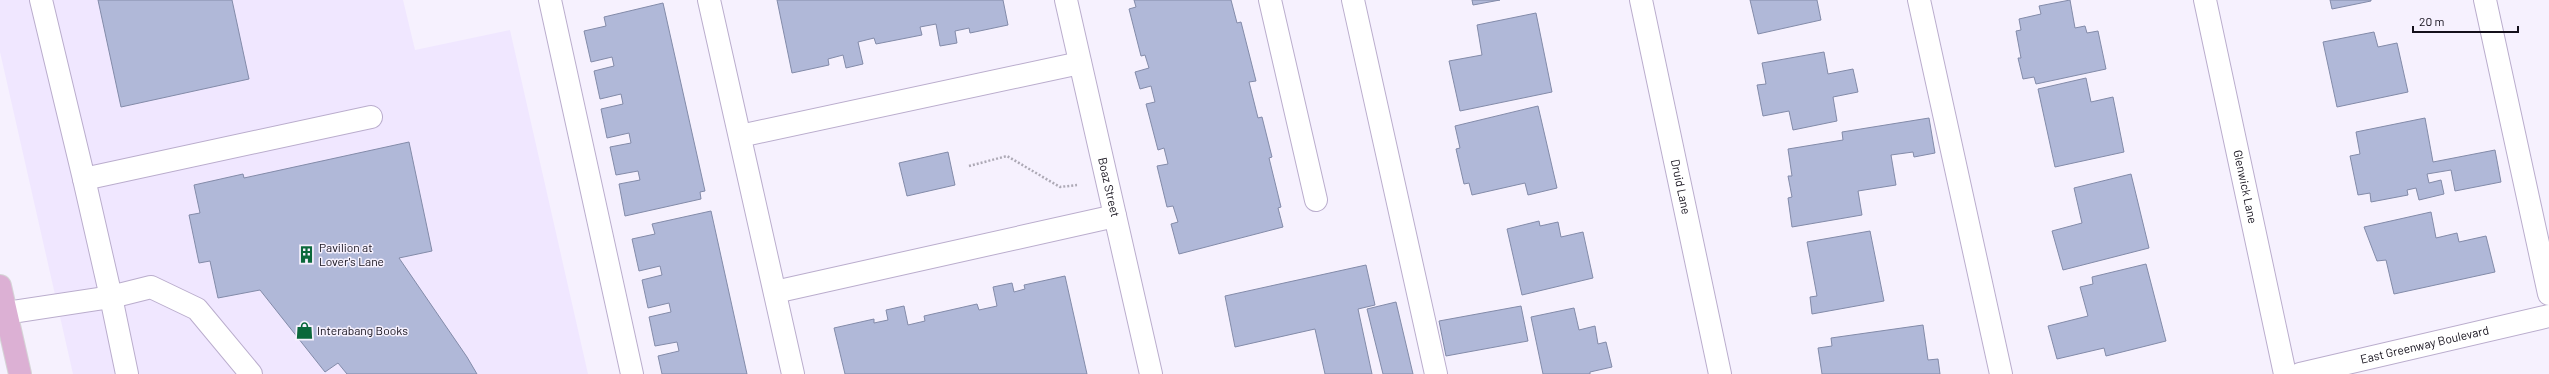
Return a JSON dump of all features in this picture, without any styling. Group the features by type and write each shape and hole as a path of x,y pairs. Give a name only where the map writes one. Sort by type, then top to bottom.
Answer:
{"main road":[{"path":"0,286 3,314 20,374"}],"street":[{"path":"41,0 84,179 127,374"},
{"path":"550,0 632,374"},
{"path":"709,0 793,374"},
{"name":"Boaz Street","path":"1066,0 1151,374"},
{"path":"1270,0 1316,200"},
{"path":"1353,0 1436,374"},
{"name":"Druid Lane","path":"1641,0 1720,374"},
{"path":"1920,0 2001,374"},
{"name":"Glenwick Lane","path":"2205,0 2285,374"},
{"path":"2485,0 2549,294"},
{"path":"740,136 1080,63"},
{"path":"84,179 371,117"},
{"path":"774,292 1115,216"},
{"path":"3,314 111,297 152,287 197,309 251,374"},
{"name":"East Greenway Boulevard","path":"2300,374 2549,316"}],"path":[{"path":"968,166 1007,156 1060,187 1078,184"}],"shaded area":[{"path":"0,0 403,0 415,50 510,30 588,374 73,374 0,52"}],"building":[{"path":"98,0 232,0 249,79 121,107"},
{"path":"777,0 1003,0 1008,25 970,33 969,28 955,31 957,43 940,46 936,24 920,27 922,35 876,44 874,38 858,42 863,64 846,68 843,55 828,59 829,65 792,73"},
{"path":"1134,0 1231,0 1237,23 1241,22 1256,81 1249,82 1258,118 1262,117 1272,157 1269,158 1281,207 1278,208 1283,227 1179,254 1171,224 1178,222 1173,206 1167,207 1157,166 1168,164 1164,148 1158,150 1146,104 1155,102 1151,86 1140,89 1135,72 1149,68 1145,55 1141,56 1129,9 1136,7"},
{"path":"1472,0 1500,0 1473,5"},
{"path":"1750,0 1817,0 1821,20 1758,34"},
{"path":"2070,0 2075,28 2085,26 2087,33 2098,31 2106,69 2036,84 2034,77 2023,79 2018,58 2021,58 2016,31 2021,30 2019,19 2041,14 2039,6"},
{"path":"2330,0 2371,0 2371,1 2332,9"},
{"path":"663,3 705,191 700,192 701,199 625,216 619,184 640,180 638,171 616,175 610,147 631,143 629,133 607,138 601,109 623,104 621,94 600,99 594,71 614,66 612,57 591,62 584,31 606,26 604,17"},
{"path":"1536,13 1552,92 1460,111 1449,61 1482,55 1477,25"},
{"path":"2374,32 2378,47 2397,43 2408,92 2337,107 2323,42"},
{"path":"1824,52 1828,74 1853,69 1858,92 1833,97 1837,121 1793,130 1789,111 1763,116 1757,85 1766,84 1762,63"},
{"path":"2086,78 2091,102 2113,97 2124,152 2055,167 2038,89"},
{"path":"1538,106 1557,188 1528,195 1525,183 1472,195 1469,183 1464,184 1456,149 1460,148 1455,126"},
{"path":"1929,118 1935,153 1914,157 1913,152 1891,155 1896,185 1858,191 1862,215 1792,227 1788,198 1792,197 1788,176 1792,176 1788,149 1843,140 1842,132"},
{"path":"2425,118 2433,162 2495,150 2501,182 2455,191 2451,170 2427,174 2429,183 2441,180 2444,194 2419,200 2416,188 2407,190 2408,195 2371,202 2370,193 2358,195 2350,156 2360,154 2356,132"},
{"name":"Pavilion at Lover's Lane","path":"409,142 432,251 399,258 477,374 347,374 338,363 325,372 260,290 218,298 210,261 199,263 189,215 200,213 194,185 243,174 244,178"},
{"path":"948,152 955,185 907,196 899,163"},
{"path":"2131,174 2149,248 2063,270 2052,231 2082,223 2074,188"},
{"path":"711,211 747,374 662,374 658,356 679,351 677,342 655,346 649,317 671,312 669,303 648,308 642,280 662,275 660,266 639,271 632,239 655,234 652,224"},
{"path":"2431,212 2436,238 2457,233 2459,242 2486,236 2495,272 2394,294 2386,260 2377,261 2364,227"},
{"path":"1539,221 1540,226 1558,222 1561,237 1583,232 1593,278 1522,295 1507,229"},
{"path":"1870,231 1884,301 1812,314 1810,297 1817,296 1807,242"},
{"path":"2146,264 2166,341 2106,356 2104,348 2057,359 2048,326 2088,316 2080,287 2093,284 2092,277"},
{"path":"1366,265 1375,305 1358,309 1372,374 1325,374 1315,329 1235,347 1225,296"},
{"path":"1065,276 1087,374 845,374 834,328 874,319 874,323 888,320 886,310 904,306 908,325 925,321 924,316 977,304 979,310 997,306 993,287 1012,283 1014,292 1025,289 1024,285"},
{"path":"1396,302 1413,374 1383,374 1367,309"},
{"path":"1521,306 1528,341 1446,356 1439,321"},
{"path":"1574,308 1579,330 1595,326 1598,344 1606,342 1612,367 1590,372 1590,374 1543,374 1531,317"},
{"path":"1923,325 1928,360 1938,359 1940,374 1822,374 1818,348 1832,346 1831,338"}],"place":[{"name":"Pavilion at Lover's Lane","path":"306,255"},
{"name":"Interabang Books","path":"304,331"}]}
